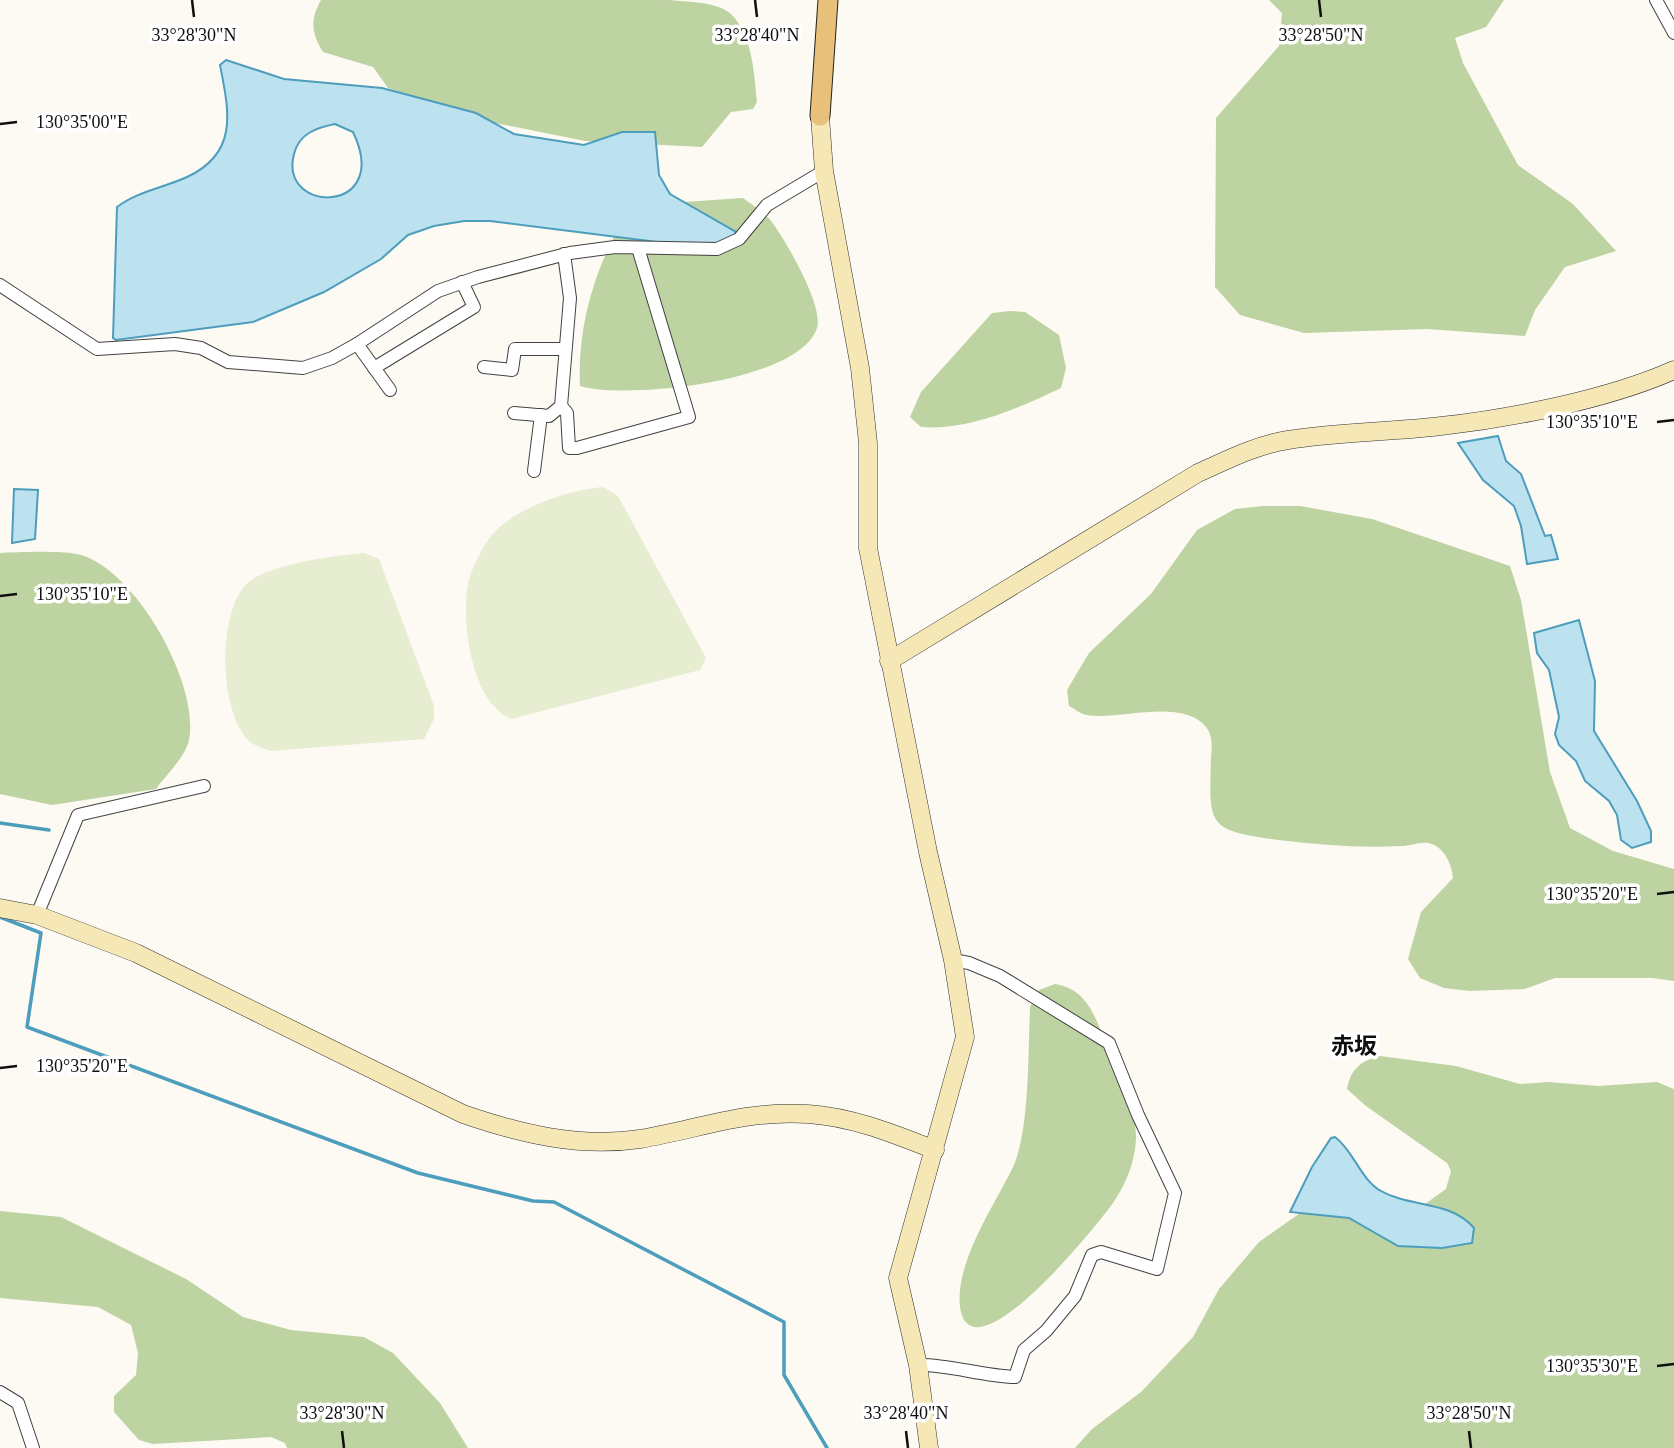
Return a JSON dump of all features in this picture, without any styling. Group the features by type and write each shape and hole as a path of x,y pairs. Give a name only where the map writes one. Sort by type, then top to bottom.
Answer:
{"main road":[{"path":"820,116 828,0"}],"street":[{"path":"1656,0 1674,33"},
{"path":"820,116 824,170 860,368 868,443 868,548 889,661 953,960 965,1037 898,1278 918,1365 929,1448"},
{"path":"0,285 97,349 175,344 201,348 228,362 303,368 332,358 438,291 462,282 564,254 615,247 718,249 731,245 767,205 824,170"},
{"path":"564,254 569,298 561,406 567,413 569,448 577,449 689,417 638,248"},
{"path":"374,368 474,307 462,282"},
{"path":"357,344 390,390"},
{"path":"484,367 512,370 515,349 565,349"},
{"path":"889,661 1198,473 1243,453 1286,441 1445,426 1516,413 1609,393 1674,370"},
{"path":"514,413 549,416 561,406"},
{"path":"534,471 541,415"},
{"path":"37,915 78,815 204,786"},
{"path":"0,908 37,915 136,953 463,1114 542,1138 583,1143 614,1142 751,1115 806,1114 871,1126 935,1150"},
{"path":"918,1365 984,1376 1014,1377 1024,1350 1046,1331 1074,1296 1092,1255 1101,1252 1157,1269 1175,1193 1138,1115 1109,1043 1000,976 969,963 953,960"},
{"path":"0,1392 18,1403 33,1448"}],"green space":[{"path":"321,0 669,0 711,5 732,15 744,34 751,56 757,102 753,109 731,112 702,147 585,141 495,123 388,88 373,67 323,52 313,26"},
{"path":"1269,0 1504,0 1486,27 1455,38 1463,63 1518,165 1573,204 1616,251 1565,267 1535,310 1525,336 1427,329 1304,333 1240,315 1215,287 1216,118 1279,46 1282,13"},
{"path":"743,198 771,221 794,257 809,289 818,318 817,328 804,347 779,362 747,374 709,382 634,390 603,390 580,386 582,340 591,295 607,252 628,212 669,203"},
{"path":"1025,312 1059,335 1066,368 1061,388 975,422 921,427 910,417 921,392 992,313"},
{"path":"603,487 618,496 706,658 700,670 511,719 497,710 486,697 472,660 466,600 472,572 491,536 513,517 558,496"},
{"path":"1300,506 1372,519 1510,566 1521,600 1550,772 1570,828 1613,851 1674,869 1674,981 1652,978 1555,978 1525,989 1470,991 1444,988 1420,978 1408,959 1421,912 1453,878 1447,858 1437,846 1425,843 1386,847 1325,845 1238,833 1225,828 1217,821 1213,811 1210,780 1211,738 1206,727 1195,718 1164,712 1096,716 1083,714 1069,706 1067,690 1089,653 1151,594 1197,530 1235,509"},
{"path":"0,553 74,553 102,565 123,583 160,632 174,661 190,717 187,746 156,789 52,805 0,794"},
{"path":"364,553 379,559 434,706 434,719 424,739 270,751 250,742 239,728 232,708 225,658 232,609 241,591 254,578 278,568 322,558"},
{"path":"1055,984 1066,987 1082,998 1098,1024 1126,1090 1133,1114 1136,1139 1134,1156 1126,1180 1113,1203 1063,1263 1038,1289 1012,1310 990,1324 972,1326 961,1312 962,1277 976,1238 1018,1154 1027,1091 1030,1007 1039,990"},
{"path":"1380,1056 1456,1066 1520,1084 1549,1082 1598,1086 1657,1082 1674,1089 1674,1448 1075,1448 1092,1429 1141,1392 1193,1337 1219,1289 1259,1242 1306,1209 1425,1204 1446,1189 1451,1171 1447,1163 1366,1106 1347,1089 1351,1076 1358,1067 1367,1060"},
{"path":"0,1211 61,1217 186,1279 243,1317 291,1330 364,1337 393,1353 440,1403 468,1448 287,1448 285,1443 271,1437 153,1444 139,1440 114,1412 114,1396 136,1375 138,1353 131,1325 98,1307 0,1298"}],"water":[{"path":"226,60 284,79 382,88 476,113 514,134 584,145 622,132 655,132 659,175 670,194 736,232 718,245 673,244 490,221 464,221 434,226 408,235 381,259 324,292 253,322 116,340 113,338 117,207 142,193 187,177 204,167 215,156 223,143 227,114 220,65","holes":["335,124 353,132 361,159 358,179 348,192 332,197 316,196 302,188 294,174 294,154 300,141 315,130"]},
{"path":"1498,436 1506,461 1521,474 1545,536 1551,535 1558,559 1527,564 1521,526 1514,506 1483,480 1458,443"},
{"path":"14,489 38,490 35,539 12,543"},
{"path":"1579,620 1595,681 1594,731 1637,801 1651,831 1651,842 1632,848 1621,840 1617,815 1609,801 1585,781 1576,761 1559,745 1555,734 1559,717 1549,670 1537,653 1534,633"},
{"path":"1335,1137 1374,1186 1393,1196 1454,1213 1474,1228 1472,1243 1442,1248 1398,1246 1349,1218 1290,1212 1312,1167 1331,1138"}],"waterway":[{"path":"0,823 49,830"},
{"path":"0,917 41,933 27,1027 418,1173 533,1201 554,1202 784,1322 784,1375 827,1448"}],"district":[{"name":"赤坂","path":"1354,1046"}]}
